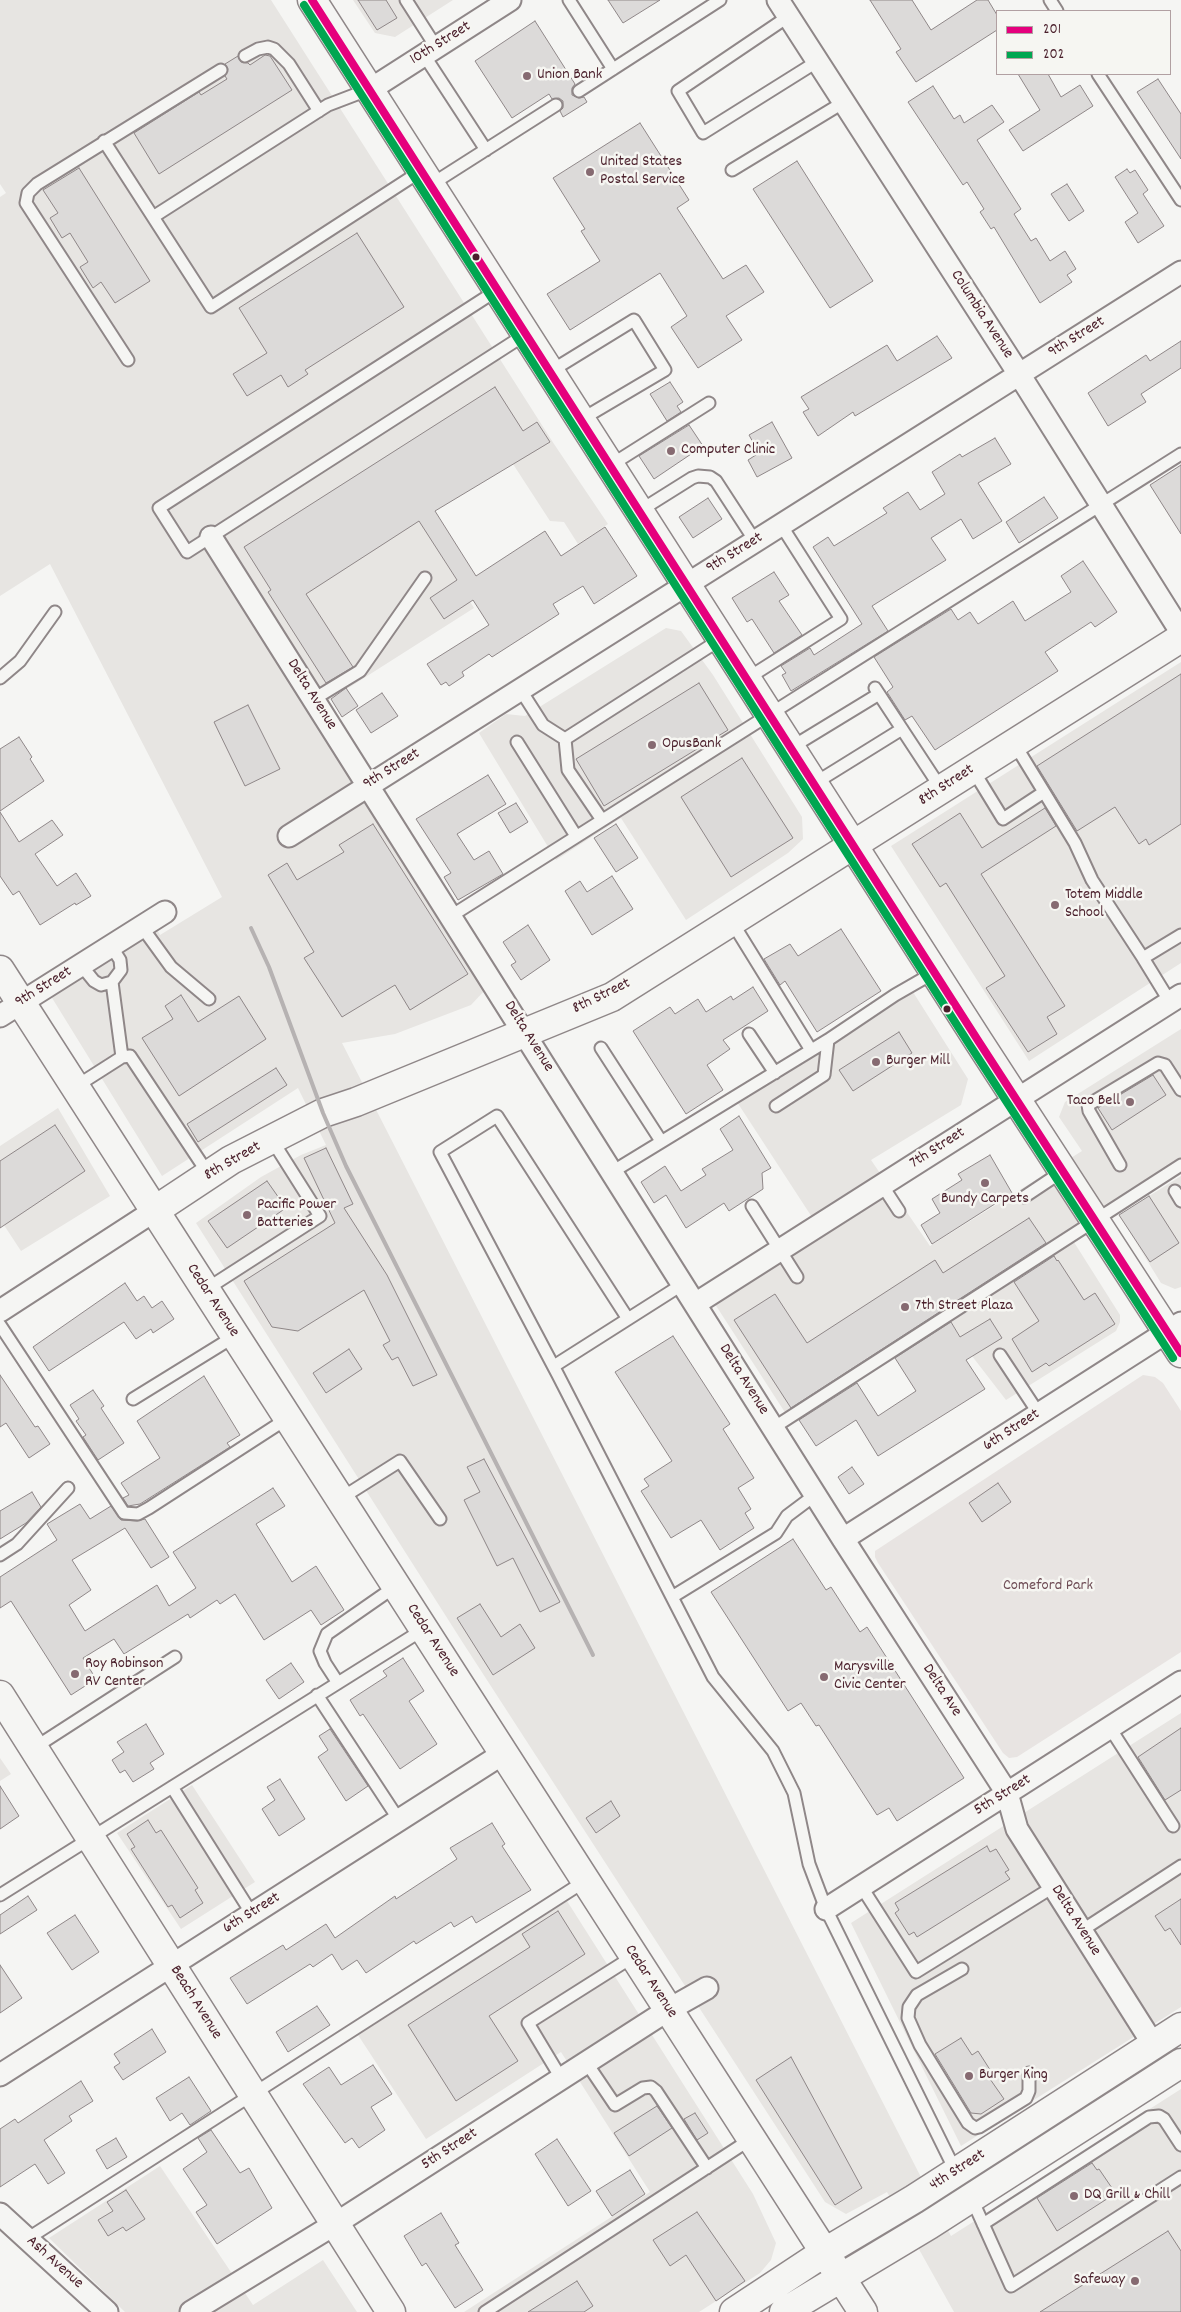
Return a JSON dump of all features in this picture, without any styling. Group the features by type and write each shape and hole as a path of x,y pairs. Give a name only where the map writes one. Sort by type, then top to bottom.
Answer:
{"street":[{"path":"312,0 612,465 1017,1100 1095,1220 1177,1336"},
{"name":"10th Street","path":"371,89 510,0"},
{"name":"Columbia Avenue","path":"784,8 1019,374 1181,632"},
{"name":"9th Street","path":"289,836 1181,272"},
{"name":"Delta Avenue","path":"211,537 524,1031 842,1539"},
{"name":"8th Street","path":"0,1311 231,1160 323,1113 356,1102 524,1031 612,997 1181,638"},
{"name":"9th Street","path":"11,1009 165,912"},
{"name":"Cedar Avenue","path":"0,970 11,1009 75,1087 668,2010 842,2276 863,2312"},
{"name":"7th Street","path":"695,1304 1176,998"},
{"name":"6th Street","path":"842,1539 1039,1414 1177,1336"},
{"name":"Delta Ave","path":"842,1539 1007,1793"},
{"name":"5th Street","path":"826,1909 1181,1682"},
{"name":"Beach Avenue","path":"1,1700 34,1748 391,2312"},
{"name":"6th Street","path":"0,2076 504,1753"},
{"name":"Delta Avenue","path":"1007,1793 1018,1829 1153,2044"},
{"name":"5th Street","path":"191,2312 335,2224 668,2010 707,1988"},
{"name":"4th Street","path":"734,2312 825,2252 956,2172 1181,2027"},
{"path":"1071,2133 1088,2109 1156,2062 1158,2052 1153,2044"},
{"name":"4th Street","path":"784,2312 929,2225 1071,2133 1177,2071"},
{"name":"Ash Avenue","path":"0,2214 107,2312"}],"lane":[{"path":"406,0 430,51 486,150"},
{"path":"569,0 613,69"},
{"path":"580,90 720,0"},
{"path":"784,8 678,91 703,133 818,61"},
{"path":"245,56 258,49 268,47 274,49 289,64 319,111"},
{"path":"128,360 26,203 28,193 37,184 104,141 221,70"},
{"path":"1099,75 1181,200"},
{"path":"153,217 328,105 371,89"},
{"path":"732,170 844,102"},
{"path":"104,141 211,307 427,177 486,150 556,105"},
{"path":"499,289 159,508 187,552 527,333"},
{"path":"551,371 634,320 665,370 582,419"},
{"path":"612,465 710,403"},
{"path":"451,916 641,794 665,771 721,737 737,733 770,713 1181,454"},
{"path":"640,510 692,478 698,476 710,478 716,481 755,541"},
{"path":"748,678 841,619 781,525"},
{"path":"314,699 360,671 425,578"},
{"path":"0,678 20,661 55,612"},
{"path":"565,739 722,638"},
{"path":"520,689 543,725 565,739"},
{"path":"792,747 877,691 942,790"},
{"path":"815,783 902,729"},
{"path":"565,739 568,770 602,820"},
{"path":"517,742 576,836"},
{"path":"1014,743 1075,843 1092,880 1143,958 1176,998"},
{"path":"973,770 1003,818 1044,792"},
{"path":"732,922 812,1050"},
{"path":"142,926 171,967 209,999"},
{"path":"1143,958 1181,934"},
{"path":"81,965 94,981 101,985 112,982 122,970 120,960 111,946"},
{"path":"612,1172 775,1073 895,995 935,972"},
{"path":"112,982 122,1057"},
{"path":"749,1034 775,1073"},
{"path":"776,1106 824,1075 828,1040"},
{"path":"601,1048 661,1142"},
{"path":"75,1087 122,1057 130,1056 209,1175"},
{"path":"1120,1165 1088,1110 1088,1105 1158,1063 1167,1068 1181,1090"},
{"path":"628,1318 498,1116 440,1152 554,1366 713,1677 773,1751 794,1793 809,1864 826,1909 956,2172"},
{"path":"205,1290 320,1216 272,1140"},
{"path":"773,1428 1181,1165"},
{"path":"1024,1197 1063,1171"},
{"path":"882,1185 899,1211"},
{"path":"752,1206 797,1276"},
{"path":"554,1366 683,1284"},
{"path":"0,1325 124,1513 138,1514 149,1508 288,1418"},
{"path":"132,1400 235,1336"},
{"path":"1000,1355 1039,1414"},
{"path":"340,1499 400,1461 440,1519"},
{"path":"0,1555 16,1544 68,1488"},
{"path":"672,1597 776,1532 786,1516 815,1495"},
{"path":"338,1683 325,1663 320,1651 327,1634 396,1586"},
{"path":"0,1895 424,1628"},
{"path":"34,1748 174,1657"},
{"path":"317,1695 399,1820"},
{"path":"1110,1728 1173,1826"},
{"path":"172,1788 252,1914"},
{"path":"1081,1931 1181,1866"},
{"path":"27,2239 586,1881"},
{"path":"861,1886 916,1972 1053,1886"},
{"path":"562,2078 528,2023 634,1956"},
{"path":"962,1969 917,1995 910,2007 908,2018 920,2044 968,2123 975,2128 979,2127 1026,2098 1029,2091 1029,2073"},
{"path":"586,2062 615,2105 643,2088 651,2087 656,2091 707,2168"},
{"path":"983,2224 1149,2117 1158,2116 1164,2119 1181,2145"},
{"path":"485,2312 752,2139"},
{"path":"971,2198 1011,2286 1181,2177"}],"shaded area":[{"path":"0,0 271,0 554,444 608,524 578,544 564,522 550,521 500,444 408,502 474,608 309,713 485,990 471,1005 395,1034 342,1043 951,2236 1181,2089 1181,2312 954,2312 887,2192 846,2214 825,2202 463,1643 196,1223 261,1177 301,1155 326,1145 298,1088 162,1176 49,993 155,925 160,935 222,897 50,564 0,596 0,197 6,193 0,184"},
{"path":"353,0 453,0 395,37 375,33"},
{"path":"666,628 681,631 713,675 802,817 803,839 788,853 686,920 621,818 556,860 479,733 506,714 525,716"},
{"name":"Totem Middle School","path":"1181,662 1181,963 1029,1061 891,846"},
{"path":"913,992 968,1079 961,1105 871,1160 930,1246 1082,1151 1059,1117 1065,1102 1181,1029 1181,1163 786,1414 713,1301 821,1231 737,1102"},
{"path":"58,1108 110,1196 21,1251 0,1219 0,1146"},
{"path":"1181,1176 1181,1287 1175,1289 1161,1283 1119,1215"},
{"path":"1072,1239 1120,1315 1120,1322 1116,1331 1006,1400 972,1356 949,1318"},
{"path":"1181,1713 1181,2007 961,2146 851,1923"},
{"path":"0,1758 11,1774 0,1781"},
{"path":"192,1785 255,1882 181,1929 117,1833"},
{"path":"567,1901 753,2194 776,2243 771,2260 760,2273 699,2312 464,2312 650,2192 561,2052 426,2139 358,2035"},
{"path":"160,2166 253,2305 323,2260 357,2312 125,2312 49,2238"}],"green space":[{"name":"Comeford Park","path":"1143,1375 1155,1377 1163,1383 1181,1411 1181,1652 1017,1757 1009,1758 1003,1753 878,1563 875,1551"}],"building":[{"path":"358,0 386,0 397,18 377,30"},
{"path":"608,0 660,0 623,23"},
{"path":"870,0 912,0 931,30 977,0 988,0 996,13 996,31 916,82 896,52 901,49"},
{"name":"Union Bank","path":"535,21 575,84 572,88 572,95 579,98 584,97 587,102 563,117 560,111 563,108 563,101 559,98 552,99 549,94 512,118 475,61"},
{"path":"265,55 270,56 292,90 159,174 134,133 199,92 201,95 227,79 225,76 228,69 225,64 238,56 241,62 250,65"},
{"path":"1019,75 1049,75 1061,97 1080,85 1093,106 1023,151 1009,130 1040,110"},
{"path":"1158,79 1181,114 1181,159 1137,92"},
{"path":"933,86 954,119 960,115 964,123 992,105 1004,122 977,140 1021,209 1014,214 1031,241 1036,238 1050,261 1065,251 1076,269 1067,275 1072,282 1040,303 994,227 991,229 980,212 984,209 967,182 963,185 908,102"},
{"path":"640,123 689,200 677,208 723,279 746,265 764,292 726,316 742,340 698,368 671,327 687,316 660,273 570,330 547,294 600,261 581,231 585,229 553,178"},
{"path":"797,161 873,281 830,308 753,189"},
{"path":"79,168 150,281 115,303 101,282 93,288 80,267 88,262 70,233 62,238 50,218 58,213 43,190"},
{"path":"1127,169 1130,173 1135,170 1148,190 1143,194 1164,226 1138,243 1125,222 1138,213 1115,177"},
{"path":"1067,184 1084,211 1069,221 1051,194"},
{"path":"357,233 404,307 305,370 308,374 288,387 281,375 247,396 233,374 267,353 239,308"},
{"path":"937,336 952,358 855,416 853,412 818,436 803,412 809,409 801,397 887,345 897,361"},
{"path":"1181,341 1181,368 1141,394 1146,402 1108,426 1088,393 1146,355 1150,361"},
{"path":"670,382 683,402 677,406 681,412 667,421 650,394"},
{"path":"495,387 523,431 537,422 550,442 435,511 476,576 545,531 561,556 605,527 637,576 594,604 583,586 553,604 559,614 492,657 489,654 462,672 464,676 449,686 446,682 441,685 427,664 489,625 473,600 444,619 430,598 457,580 419,521 306,594 353,667 326,683 268,592 271,590 244,547"},
{"path":"772,422 792,458 757,477 748,460 759,453 749,435"},
{"name":"Computer Clinic","path":"689,425 703,446 654,479 639,456"},
{"path":"995,438 1011,464 978,483 1002,521 973,539 961,519 931,538 946,560 872,606 888,631 791,691 782,675 786,673 781,666 810,648 814,655 862,624 813,547 828,537 834,546 887,513 883,508 908,492 920,510 945,494 932,472 960,454 962,457"},
{"path":"1181,465 1181,534 1150,485"},
{"path":"1044,497 1058,518 1019,543 1006,522"},
{"path":"708,498 722,519 693,538 679,517"},
{"path":"1083,561 1117,612 1095,627 1091,622 1045,652 1058,671 935,750 912,716 905,720 887,692 893,687 874,657 951,609 958,620 970,612 978,624 1013,601 1025,621 1071,592 1061,576"},
{"path":"774,572 789,595 779,601 802,635 774,653 752,619 747,622 732,598"},
{"path":"1181,674 1181,824 1149,845 1146,839 1139,844 1115,807 1077,831 1037,766"},
{"name":"OpusBank","path":"699,683 728,730 604,806 576,759"},
{"path":"346,688 358,706 342,717 331,699"},
{"path":"382,693 398,716 371,733 356,710"},
{"path":"248,705 280,769 245,786 214,722"},
{"path":"19,737 44,781 0,811 0,749"},
{"path":"742,758 793,838 731,877 681,797"},
{"path":"488,775 506,804 457,834 474,860 489,851 503,874 458,900 444,877 451,873 416,819"},
{"path":"516,803 528,822 510,833 498,813"},
{"path":"1045,808 1056,826 981,874 1065,1006 1047,1017 1057,1034 1028,1052 986,988 1005,976 946,883 940,887 912,844 960,813 982,848"},
{"path":"0,812 19,842 52,820 63,835 35,854 57,886 76,873 91,896 76,905 75,903 40,925 19,891 13,895 0,876"},
{"path":"373,824 468,974 410,1010 395,985 342,1017 304,958 314,952 268,875 287,863 297,880 344,852 339,845"},
{"path":"616,824 638,858 616,872 594,838"},
{"path":"612,876 633,909 592,935 565,891 580,881 587,892"},
{"path":"528,925 550,960 521,980 511,965 516,962 503,942"},
{"path":"841,929 881,991 817,1032 785,981 780,985 764,959 790,944 798,956"},
{"path":"753,987 768,1011 723,1040 730,1049 707,1065 723,1090 686,1114 633,1031 670,1007 675,1014 698,999 706,1012 731,996 733,1000"},
{"path":"181,995 198,1022 239,996 266,1039 179,1096 142,1038 173,1019 165,1006"},
{"name":"Burger Mill","path":"899,1032 912,1053 853,1091 839,1070"},
{"path":"276,1068 287,1085 198,1142 187,1124"},
{"name":"Taco Bell","path":"1153,1075 1166,1095 1112,1130 1098,1108"},
{"path":"739,1116 771,1168 762,1173 763,1189 729,1211 724,1203 686,1228 666,1195 654,1203 641,1182 665,1166 681,1191 706,1175 702,1169 733,1150 720,1129"},
{"path":"55,1125 85,1171 0,1228 0,1161"},
{"path":"326,1148 353,1204 344,1208 387,1275 437,1375 413,1386 398,1357 392,1360 383,1345 390,1341 364,1290 298,1331 272,1327 244,1281 335,1223 304,1158"},
{"path":"990,1155 1012,1193 932,1244 921,1225 940,1213 932,1199 962,1180 958,1174"},
{"name":"Pacific Power Batteries","path":"267,1181 286,1208 227,1248 208,1221"},
{"path":"1149,1196 1179,1243 1150,1262 1119,1215"},
{"name":"7th Street Plaza","path":"1029,1218 1046,1243 791,1408 734,1320 775,1294 807,1343 935,1260 943,1273"},
{"path":"1054,1256 1084,1300 1095,1293 1115,1324 1049,1366 1046,1363 1032,1372 1012,1339 1039,1321 1014,1282"},
{"path":"125,1283 137,1301 144,1296 152,1308 162,1301 174,1319 153,1333 151,1329 136,1339 124,1322 49,1371 33,1347"},
{"path":"990,1319 1002,1338 966,1360 985,1389 878,1456 856,1420 816,1446 799,1420 857,1383 878,1416 916,1391 895,1358 951,1322 960,1337"},
{"path":"673,1336 730,1424 723,1429 754,1478 738,1488 751,1509 745,1513 754,1528 720,1550 701,1520 671,1538 641,1491 649,1486 644,1479 672,1461 615,1372"},
{"path":"349,1349 362,1369 326,1393 313,1373"},
{"path":"0,1375 35,1427 38,1426 50,1444 29,1458 6,1423 0,1427"},
{"path":"204,1376 240,1435 227,1443 230,1447 140,1504 128,1506 123,1498 129,1495 121,1483 160,1458 137,1421"},
{"path":"93,1390 104,1406 101,1408 124,1443 98,1460 83,1437 86,1435 76,1421 79,1419 70,1405"},
{"path":"484,1459 560,1602 540,1612 513,1558 497,1566 464,1500 480,1492 467,1467"},
{"path":"852,1467 864,1484 849,1494 838,1477"},
{"path":"998,1483 1011,1502 982,1522 969,1503"},
{"path":"273,1488 285,1506 256,1524 292,1582 316,1566 344,1610 321,1625 311,1610 264,1640 235,1594 220,1604 217,1600 190,1618 188,1614 124,1654 114,1639 83,1658 96,1679 71,1695 11,1601 0,1608 0,1577 57,1540 47,1524 80,1504 90,1519 111,1506 121,1520 137,1521 145,1519 169,1557 151,1568 125,1528 72,1560 91,1590 69,1605 85,1631 157,1585 169,1606 196,1588 173,1552"},
{"path":"32,1492 41,1507 26,1523 0,1539 0,1511"},
{"name":"Marysville Civic Center","path":"793,1539 826,1590 831,1587 860,1632 867,1627 964,1778 897,1821 889,1808 877,1815 819,1725 816,1726 801,1703 788,1711 711,1592"},
{"path":"480,1604 501,1637 520,1624 535,1648 493,1675 457,1618"},
{"path":"403,1658 424,1691 409,1701 437,1744 400,1769 363,1714 360,1716 350,1700 387,1676 383,1671"},
{"path":"291,1663 304,1682 279,1699 266,1680"},
{"path":"146,1724 164,1754 150,1763 154,1769 133,1782 125,1770 120,1773 112,1760 124,1752 117,1742"},
{"path":"1181,1728 1181,1790 1165,1800 1138,1757"},
{"path":"330,1729 368,1786 346,1801 318,1757 328,1750 319,1736"},
{"path":"280,1779 305,1819 279,1836 262,1809 275,1800 267,1787"},
{"path":"0,1786 19,1816 0,1829"},
{"path":"611,1801 620,1816 596,1833 586,1818"},
{"path":"148,1820 156,1833 161,1830 198,1888 195,1890 203,1903 180,1918 172,1905 168,1907 131,1849 135,1847 127,1834"},
{"path":"492,1823 505,1844 502,1846 531,1890 476,1923 472,1916 454,1927 451,1922 416,1944 414,1941 366,1973 357,1960 342,1970 332,1954 313,1967 310,1964 247,2004 230,1978 283,1945 286,1950 326,1924 335,1938 395,1896 396,1899 457,1859 450,1848"},
{"path":"987,1846 990,1852 996,1849 1009,1870 1005,1872 1010,1879 917,1937 914,1932 909,1935 895,1913 899,1910 895,1903"},
{"path":"28,1896 37,1910 0,1934 0,1915"},
{"path":"1181,1899 1181,1945 1170,1928 1165,1931 1155,1916"},
{"path":"558,1911 585,1954 489,2016 518,2061 456,2101 408,2025 530,1947 522,1934"},
{"path":"75,1915 99,1952 72,1970 47,1933"},
{"path":"0,1965 22,1998 0,2013"},
{"path":"317,2006 330,2025 288,2052 276,2032"},
{"path":"152,2029 166,2052 123,2080 114,2067 120,2063 114,2054"},
{"name":"Burger King","path":"961,2038 972,2055 978,2051 994,2076 990,2079 1004,2099 981,2114 971,2113 935,2054"},
{"path":"791,2057 862,2188 835,2205 756,2080"},
{"path":"373,2065 392,2094 371,2107 385,2130 359,2148 352,2138 345,2143 303,2084 329,2067 341,2085"},
{"path":"189,2077 211,2111 190,2125 182,2113 170,2121 156,2098"},
{"path":"81,2081 93,2101 69,2116 72,2121 44,2140 65,2173 48,2184 35,2164 0,2187 0,2129 15,2119 18,2123"},
{"path":"657,2106 672,2128 629,2156 614,2133"},
{"path":"695,2113 708,2133 697,2140 684,2119"},
{"path":"211,2130 240,2173 249,2168 272,2208 217,2244 196,2212 207,2205 183,2169 207,2152 198,2138"},
{"path":"116,2138 127,2157 107,2169 96,2150"},
{"path":"557,2139 591,2191 568,2206 535,2154"},
{"name":"DQ Grill & Chill","path":"1092,2163 1097,2170 1099,2169 1114,2191 1111,2193 1113,2195 1057,2231 1037,2198"},
{"path":"630,2170 645,2194 612,2216 596,2191"},
{"path":"126,2190 145,2219 126,2231 123,2227 108,2236 98,2220 113,2211 107,2202"},
{"path":"697,2212 745,2281 716,2301 686,2255 670,2266 653,2240"},
{"path":"441,2213 459,2243 455,2245 483,2290 455,2308 426,2263 422,2266 404,2236"},
{"name":"Safeway","path":"1168,2231 1181,2251 1181,2312 1040,2312"},
{"path":"577,2281 593,2306 584,2312 528,2312"}],"railway":[{"path":"251,928 269,967 323,1113 346,1166 593,1655"}],"transit line":[{"name":"201","path":"312,0 979,1042 1181,1353"},
{"name":"202","path":"304,5 971,1047 1173,1358"}],"place":[{"name":"Union Bank","path":"527,76"},
{"name":"United States Postal Service","path":"590,172"},
{"name":"Computer Clinic","path":"671,451"},
{"name":"OpusBank","path":"652,745"},
{"name":"Totem Middle School","path":"1055,905"},
{"name":"Burger Mill","path":"876,1062"},
{"name":"Taco Bell","path":"1130,1102"},
{"name":"Bundy Carpets","path":"985,1183"},
{"name":"Pacific Power Batteries","path":"247,1215"},
{"name":"7th Street Plaza","path":"905,1307"},
{"name":"Roy Robinson RV Center","path":"75,1674"},
{"name":"Marysville Civic Center","path":"824,1677"},
{"name":"Burger King","path":"969,2076"},
{"name":"DQ Grill & Chill","path":"1074,2196"},
{"name":"Safeway","path":"1135,2281"}]}
